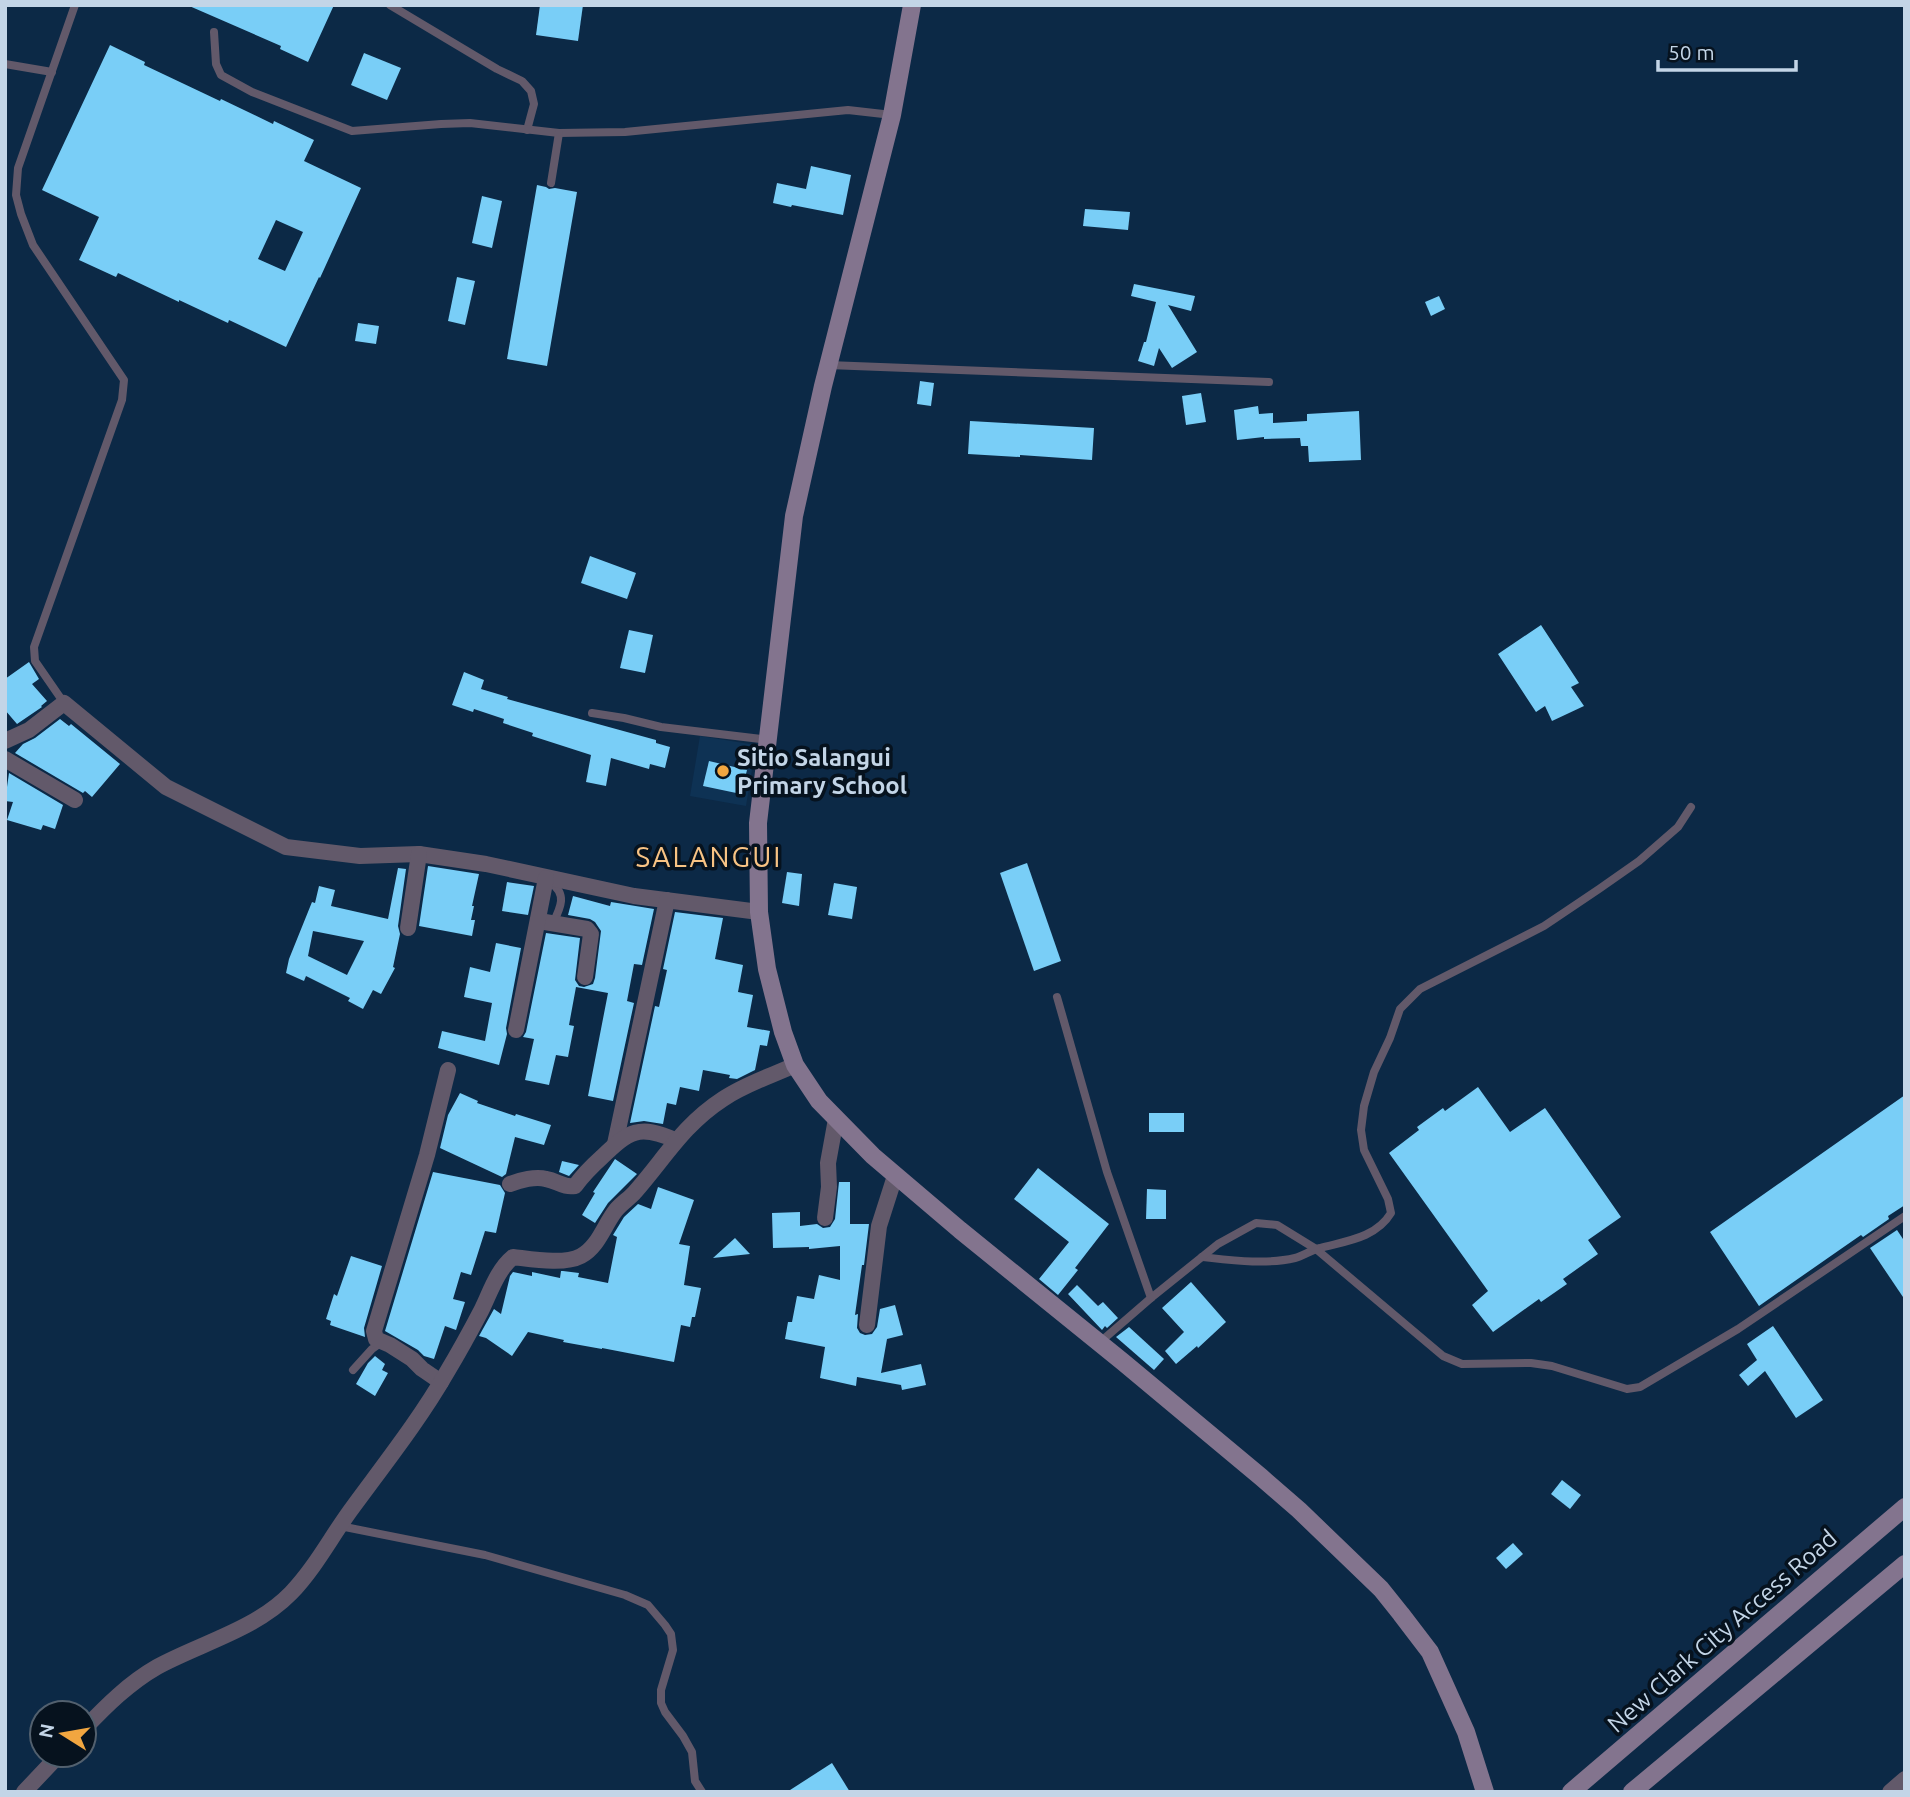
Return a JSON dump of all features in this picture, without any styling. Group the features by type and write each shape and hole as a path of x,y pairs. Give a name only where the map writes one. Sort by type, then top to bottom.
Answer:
{"street":[{"path":"912,5 892,114 828,365 794,516 758,822 759,912 773,996 795,1065 819,1101 895,1176 1299,1510 1381,1589 1415,1631 1434,1661 1466,1732 1485,1792"},
{"path":"5,741 29,730 64,704 166,787 286,847 360,856 419,854 486,864 634,896 759,912"},
{"path":"5,759 75,800"},
{"path":"408,928 419,854"},
{"path":"516,1030 546,922 546,879"},
{"path":"615,1144 667,900"},
{"path":"546,922 590,931 592,934 585,977"},
{"path":"98,1715 153,1669 244,1626 281,1602 306,1575 441,1382 472,1328 503,1265 513,1257 569,1260 589,1251 616,1210 634,1193 675,1140 705,1112 742,1088 795,1065"},
{"path":"441,1382 412,1359 376,1339 374,1331 427,1154 448,1070"},
{"path":"825,1218 829,1187 828,1163 836,1119"},
{"path":"510,1184 545,1178 567,1187 575,1186 583,1174 615,1144 634,1133 657,1132 675,1140"},
{"path":"867,1325 879,1226 895,1176"},
{"name":"New Clark City Access Road","path":"1571,1792 1905,1507"},
{"path":"1632,1792 1905,1564"},
{"path":"24,1792 46,1769"},
{"path":"1889,1792 1905,1779"}],"lane":[{"path":"64,704 35,661 34,646 122,400 124,380 33,245 16,195 18,168 75,5"},
{"path":"390,5 522,81 531,91 534,104 527,130"},
{"path":"214,32 216,64 221,75 252,92 352,131 470,123 559,133 625,132 848,110 892,114"},
{"path":"5,64 52,72"},
{"path":"551,183 559,133"},
{"path":"828,365 1269,382"},
{"path":"592,713 661,726 769,740"},
{"path":"1202,1258 1246,1262 1295,1258 1316,1249 1359,1239 1385,1222 1391,1213 1388,1199 1364,1150 1361,1130 1364,1106 1374,1072 1400,1009 1420,989 1544,926 1599,889 1639,861 1678,827 1692,807"},
{"path":"1057,997 1107,1172 1151,1298"},
{"path":"1099,1343 1218,1244 1256,1223 1278,1225 1316,1249 1443,1356 1462,1364 1531,1363 1552,1366 1627,1389 1640,1387 1738,1329 1905,1216"},
{"path":"353,1370 382,1342"},
{"path":"340,1526 485,1555 625,1595 648,1605 671,1634 673,1650 661,1690 661,1703 692,1752 695,1781 702,1792"}],"shaded area":[{"name":"Sitio Salangui Primary School","path":"700,736 756,745 746,806 690,796"}],"building":[{"path":"187,5 334,5 308,62 280,49 281,46"},
{"path":"540,5 583,5 578,41 536,35"},
{"path":"110,45 145,62 144,65 220,101 221,99 314,140 304,161 361,188 286,347 118,273 116,277 79,260 99,217 42,190","holes":["276,220 303,232 285,271 258,259"]},
{"path":"364,53 401,68 387,100 351,85"},
{"path":"811,166 851,175 843,215 773,203 777,183 806,189"},
{"path":"537,185 577,192 547,366 507,359"},
{"path":"482,196 502,201 492,248 472,243"},
{"path":"1085,209 1130,212 1128,230 1083,226"},
{"path":"457,277 475,281 465,325 448,321"},
{"path":"1134,284 1195,296 1191,311 1168,305 1197,352 1172,368 1159,348 1154,366 1138,361 1146,342 1156,302 1131,296"},
{"path":"1439,296 1445,309 1431,316 1425,302"},
{"path":"358,323 379,326 376,344 355,341"},
{"path":"920,381 934,383 931,406 917,404"},
{"path":"1201,393 1206,422 1186,425 1182,396"},
{"path":"1258,406 1259,414 1273,413 1273,423 1307,421 1307,414 1359,411 1361,460 1309,462 1308,446 1301,446 1300,438 1264,437 1237,440 1234,410"},
{"path":"970,421 1094,428 1092,460 968,454"},
{"path":"590,556 636,573 627,599 581,583"},
{"path":"1541,625 1579,683 1571,687 1584,706 1552,721 1545,706 1536,712 1498,654"},
{"path":"629,630 653,635 645,673 620,668"},
{"path":"29,662 39,679 32,684 47,701 17,724 5,710 5,679"},
{"path":"464,672 484,680 481,689 508,697 507,699 656,740 656,743 670,747 665,768 650,764 649,769 611,758 606,786 586,782 591,755 532,736 533,733 503,723 504,719 452,705"},
{"path":"60,719 69,726 71,724 120,764 92,797 15,753 23,744"},
{"path":"709,761 747,770 741,794 703,786"},
{"path":"9,773 63,805 55,829 43,825 41,830 7,820 13,802 5,801"},
{"path":"1027,863 1061,961 1034,971 1000,873"},
{"path":"428,866 479,874 472,906 471,920 475,920 472,936 419,926"},
{"path":"398,868 406,869 395,968 381,994 373,990 363,1009 348,1001 350,998 306,976 304,981 286,973 312,902 315,903 319,886 335,890 331,906 388,919","holes":["313,931 364,941 347,975 308,956"]},
{"path":"787,872 802,874 799,906 782,903"},
{"path":"507,882 534,886 528,915 502,911"},
{"path":"834,883 857,887 852,919 828,915"},
{"path":"573,896 610,906 611,902 654,909 642,965 634,964 627,1001 634,1003 613,1101 588,1096 608,993 576,987 569,1025 574,1026 568,1057 556,1055 549,1085 525,1080 534,1039 523,1037 546,933 580,938 575,980 579,986 584,987 593,984 595,978 601,931 590,919 568,915"},
{"path":"675,912 723,918 715,959 743,965 738,992 753,995 747,1027 770,1031 767,1046 760,1045 755,1070 737,1079 703,1070 699,1091 680,1087 676,1105 667,1103 663,1124 644,1121 630,1123 655,1006 659,1007 667,970 663,969"},
{"path":"496,943 521,948 507,1034 499,1065 438,1048 442,1031 485,1041 492,1003 464,997 470,967 490,972"},
{"path":"1478,1087 1510,1132 1545,1108 1621,1217 1588,1240 1598,1254 1563,1279 1567,1284 1541,1302 1539,1299 1493,1332 1472,1305 1488,1291 1389,1153 1419,1130 1417,1127"},
{"path":"460,1093 478,1101 477,1103 551,1125 544,1145 515,1137 506,1174 502,1177 440,1148 448,1115"},
{"path":"1905,1095 1905,1205 1863,1237 1861,1235 1759,1306 1710,1232"},
{"path":"1149,1113 1184,1113 1184,1132 1149,1132"},
{"path":"615,1159 637,1174 608,1203 595,1223 582,1215 595,1193 593,1192"},
{"path":"562,1161 579,1165 569,1176 559,1172"},
{"path":"1038,1168 1109,1224 1058,1295 1039,1279 1069,1242 1014,1199"},
{"path":"433,1172 500,1185 505,1193 496,1233 485,1231 471,1275 461,1272 453,1299 465,1302 456,1330 445,1326 434,1359 424,1356 385,1331"},
{"path":"839,1182 850,1182 850,1224 869,1224 855,1315 858,1314 857,1328 865,1335 872,1334 877,1327 880,1309 895,1305 903,1335 887,1339 881,1373 921,1364 926,1385 902,1390 901,1385 857,1377 856,1386 820,1378 825,1347 785,1339 788,1322 792,1322 797,1296 814,1299 819,1275 840,1280 840,1246 773,1248 772,1213 800,1212 800,1226 817,1224 823,1228 830,1227 835,1219"},
{"path":"658,1187 694,1200 679,1244 690,1246 684,1285 701,1288 690,1327 681,1325 674,1362 563,1342 564,1340 528,1332 512,1356 479,1336 494,1309 501,1314 513,1272 532,1276 532,1272 560,1278 563,1271 579,1273 578,1277 608,1283 617,1237 613,1235 624,1217 638,1204 651,1209"},
{"path":"1147,1189 1166,1190 1166,1219 1146,1219"},
{"path":"1897,1230 1905,1242 1905,1300 1870,1248"},
{"path":"735,1238 750,1254 713,1258"},
{"path":"351,1256 382,1266 364,1328 365,1337 330,1325 331,1321 326,1319"},
{"path":"1191,1282 1226,1322 1176,1364 1165,1351 1184,1332 1162,1308"},
{"path":"1077,1285 1098,1306 1103,1302 1118,1318 1102,1330 1068,1294"},
{"path":"1773,1326 1823,1400 1796,1418 1765,1371 1748,1386 1739,1375 1757,1360 1747,1344"},
{"path":"1129,1327 1164,1359 1154,1370 1116,1337"},
{"path":"375,1356 385,1364 382,1370 388,1373 375,1396 356,1384"},
{"path":"1562,1480 1581,1495 1570,1509 1551,1494"},
{"path":"1513,1543 1523,1554 1506,1569 1496,1558"},
{"path":"832,1763 850,1792 787,1792"}],"place":[{"name":"Sitio Salangui Primary School","path":"723,771"}],"district":[{"name":"SALANGUI","path":"709,856"}]}
